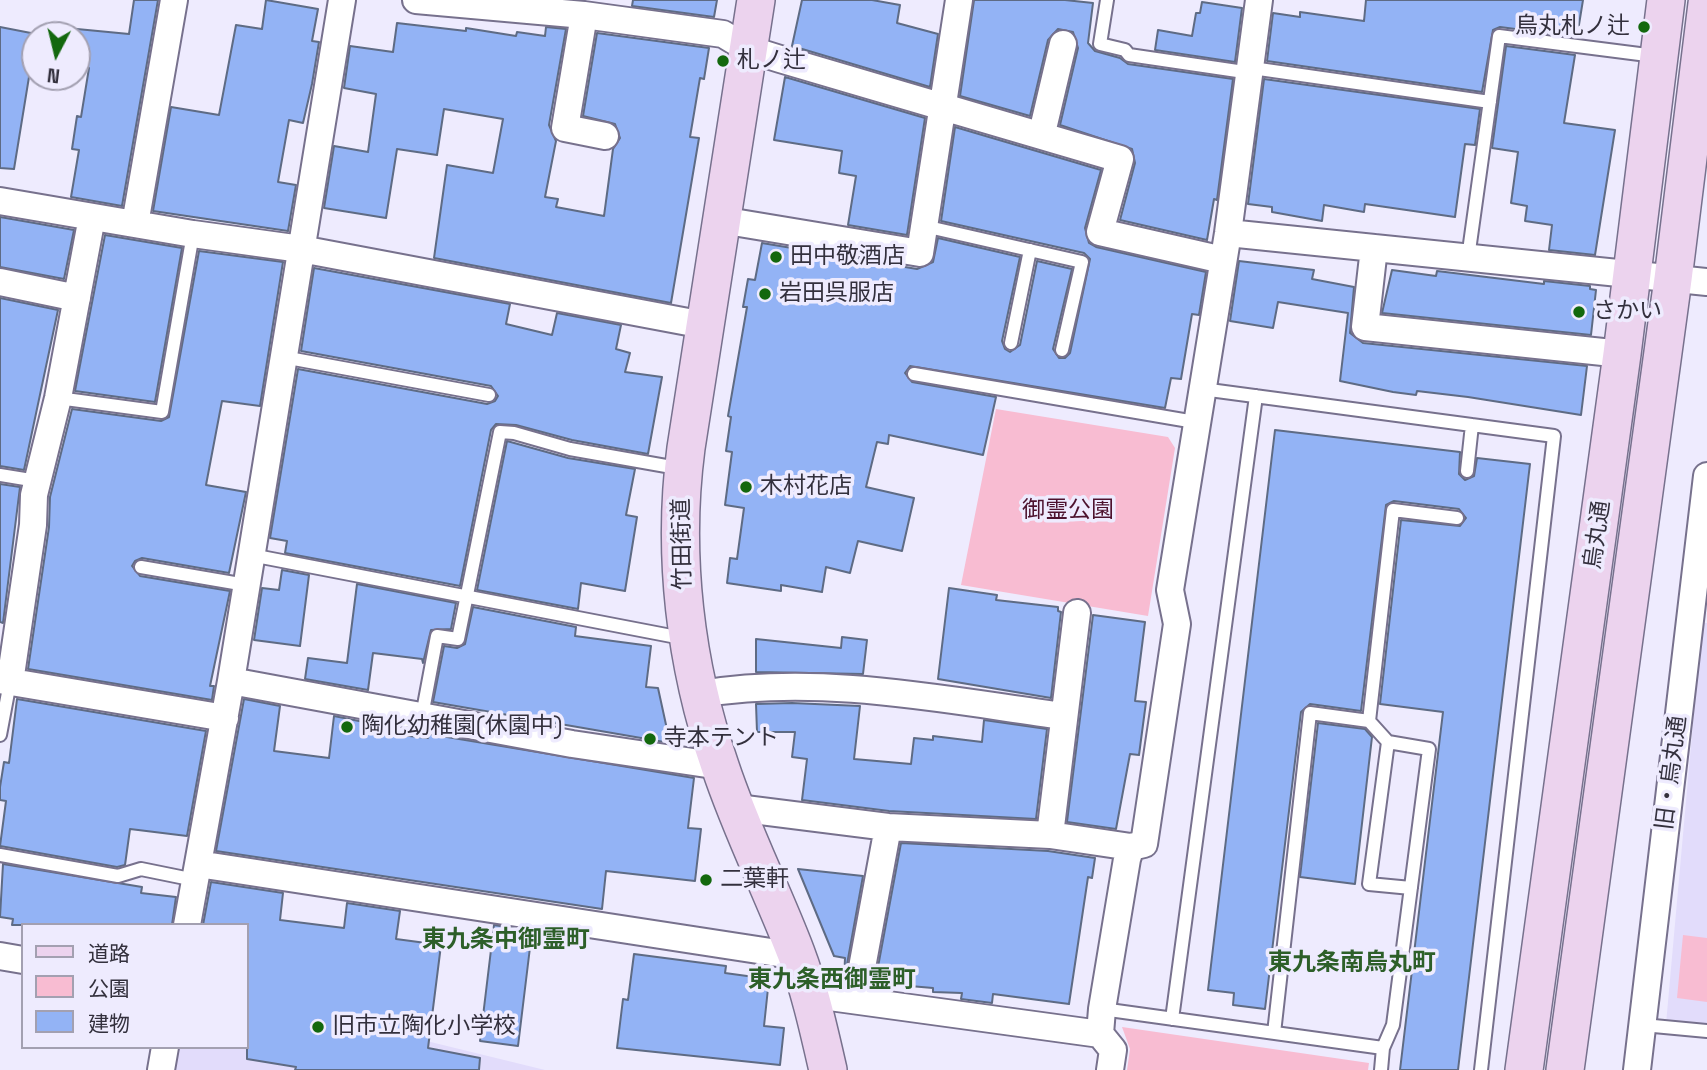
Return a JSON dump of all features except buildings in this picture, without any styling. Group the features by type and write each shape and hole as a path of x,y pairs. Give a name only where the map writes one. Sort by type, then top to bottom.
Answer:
{"street":[{"path":"135,224 174,0"},
{"path":"416,0 521,5 717,33 748,49 1120,159 1100,232 1223,260"},
{"name":"竹田街道","path":"756,0 683,470 678,515 680,562 690,640 720,766 797,956 828,1070"},
{"path":"721,220 920,253 959,0"},
{"path":"737,808 888,827 1050,835 1131,847 1144,844 1177,624 1170,590 1200,389 1228,233 1259,0"},
{"name":"烏丸通","path":"1524,1070 1622,354 1666,0"},
{"path":"187,923 232,681 301,249 337,1"},
{"name":"烏丸通","path":"1565,1070 1690,280 1707,4"},
{"path":"584,15 565,128 605,136"},
{"path":"1042,134 1063,44"},
{"path":"0,201 193,234 301,249 704,326"},
{"path":"92,217 58,397 37,481 5,681 225,718"},
{"path":"1228,233 1690,280"},
{"path":"1374,248 1365,327 1622,354"},
{"path":"0,282 77,298"},
{"name":"旧・烏丸通","path":"1637,1070 1700,600 1707,476"},
{"path":"1050,835 1077,613"},
{"path":"232,681 572,744 720,766"},
{"path":"701,694 737,688 846,687 1064,716"},
{"path":"856,1000 888,827"},
{"path":"1110,1070 1113,1050 1101,1022 1131,847"},
{"path":"196,872 797,956"},
{"path":"0,956 21,960"},
{"path":"808,995 1101,1022"},
{"path":"160,1070 165,1049"}],"lane":[{"path":"1107,0 1100,44 1125,50 1129,55 1490,102"},
{"path":"1468,258 1499,36 1659,57"},
{"path":"924,226 1082,262 1062,350"},
{"path":"58,397 162,412 193,234"},
{"path":"1011,343 1030,250"},
{"path":"283,357 489,394"},
{"path":"914,374 1195,422"},
{"path":"1200,389 1554,436 1481,1070"},
{"path":"1172,1019 1256,396"},
{"path":"1467,471 1472,425"},
{"path":"422,716 437,636 458,639 500,432 514,433 570,449 683,470"},
{"path":"0,475 37,481"},
{"path":"1369,721 1393,510 1457,518"},
{"path":"251,555 690,640"},
{"path":"141,567 246,584"},
{"path":"0,735 5,681"},
{"path":"1274,1033 1310,713 1369,721 1388,743 1429,749 1393,1024 1383,1048 1381,1070"},
{"path":"1388,743 1369,884 1411,888"},
{"path":"0,855 118,876 141,869 196,872"},
{"path":"1101,1022 1172,1019 1383,1048"},
{"path":"1643,1025 1707,1031"}],"shaded area":[{"path":"1702,623 1707,623 1707,1028 1666,1024"},
{"name":"旧市立陶化小学校","path":"249,991 398,1034 545,1070 172,1070 176,1049 248,1049"}],"green space":[{"name":"御霊公園","path":"996,409 1168,437 1175,448 1148,616 961,585"},
{"path":"1683,935 1707,938 1707,1002 1677,998"},
{"path":"1122,1027 1369,1063 1368,1070 1127,1070 1130,1049"}],"place":[{"name":"烏丸札ノ辻","path":"1644,27"},
{"name":"札ノ辻","path":"723,61"},
{"name":"田中敬酒店","path":"776,257"},
{"name":"岩田呉服店","path":"765,294"},
{"name":"さかい","path":"1579,312"},
{"name":"木村花店","path":"746,487"},
{"name":"陶化幼稚園(休園中)","path":"347,727"},
{"name":"寺本テント","path":"650,739"},
{"name":"二葉軒","path":"706,880"},
{"name":"旧市立陶化小学校","path":"318,1027"}],"district":[{"name":"東九条中御霊町","path":"506,940"},
{"name":"東九条南烏丸町","path":"1352,963"},
{"name":"東九条西御霊町","path":"832,980"}]}
